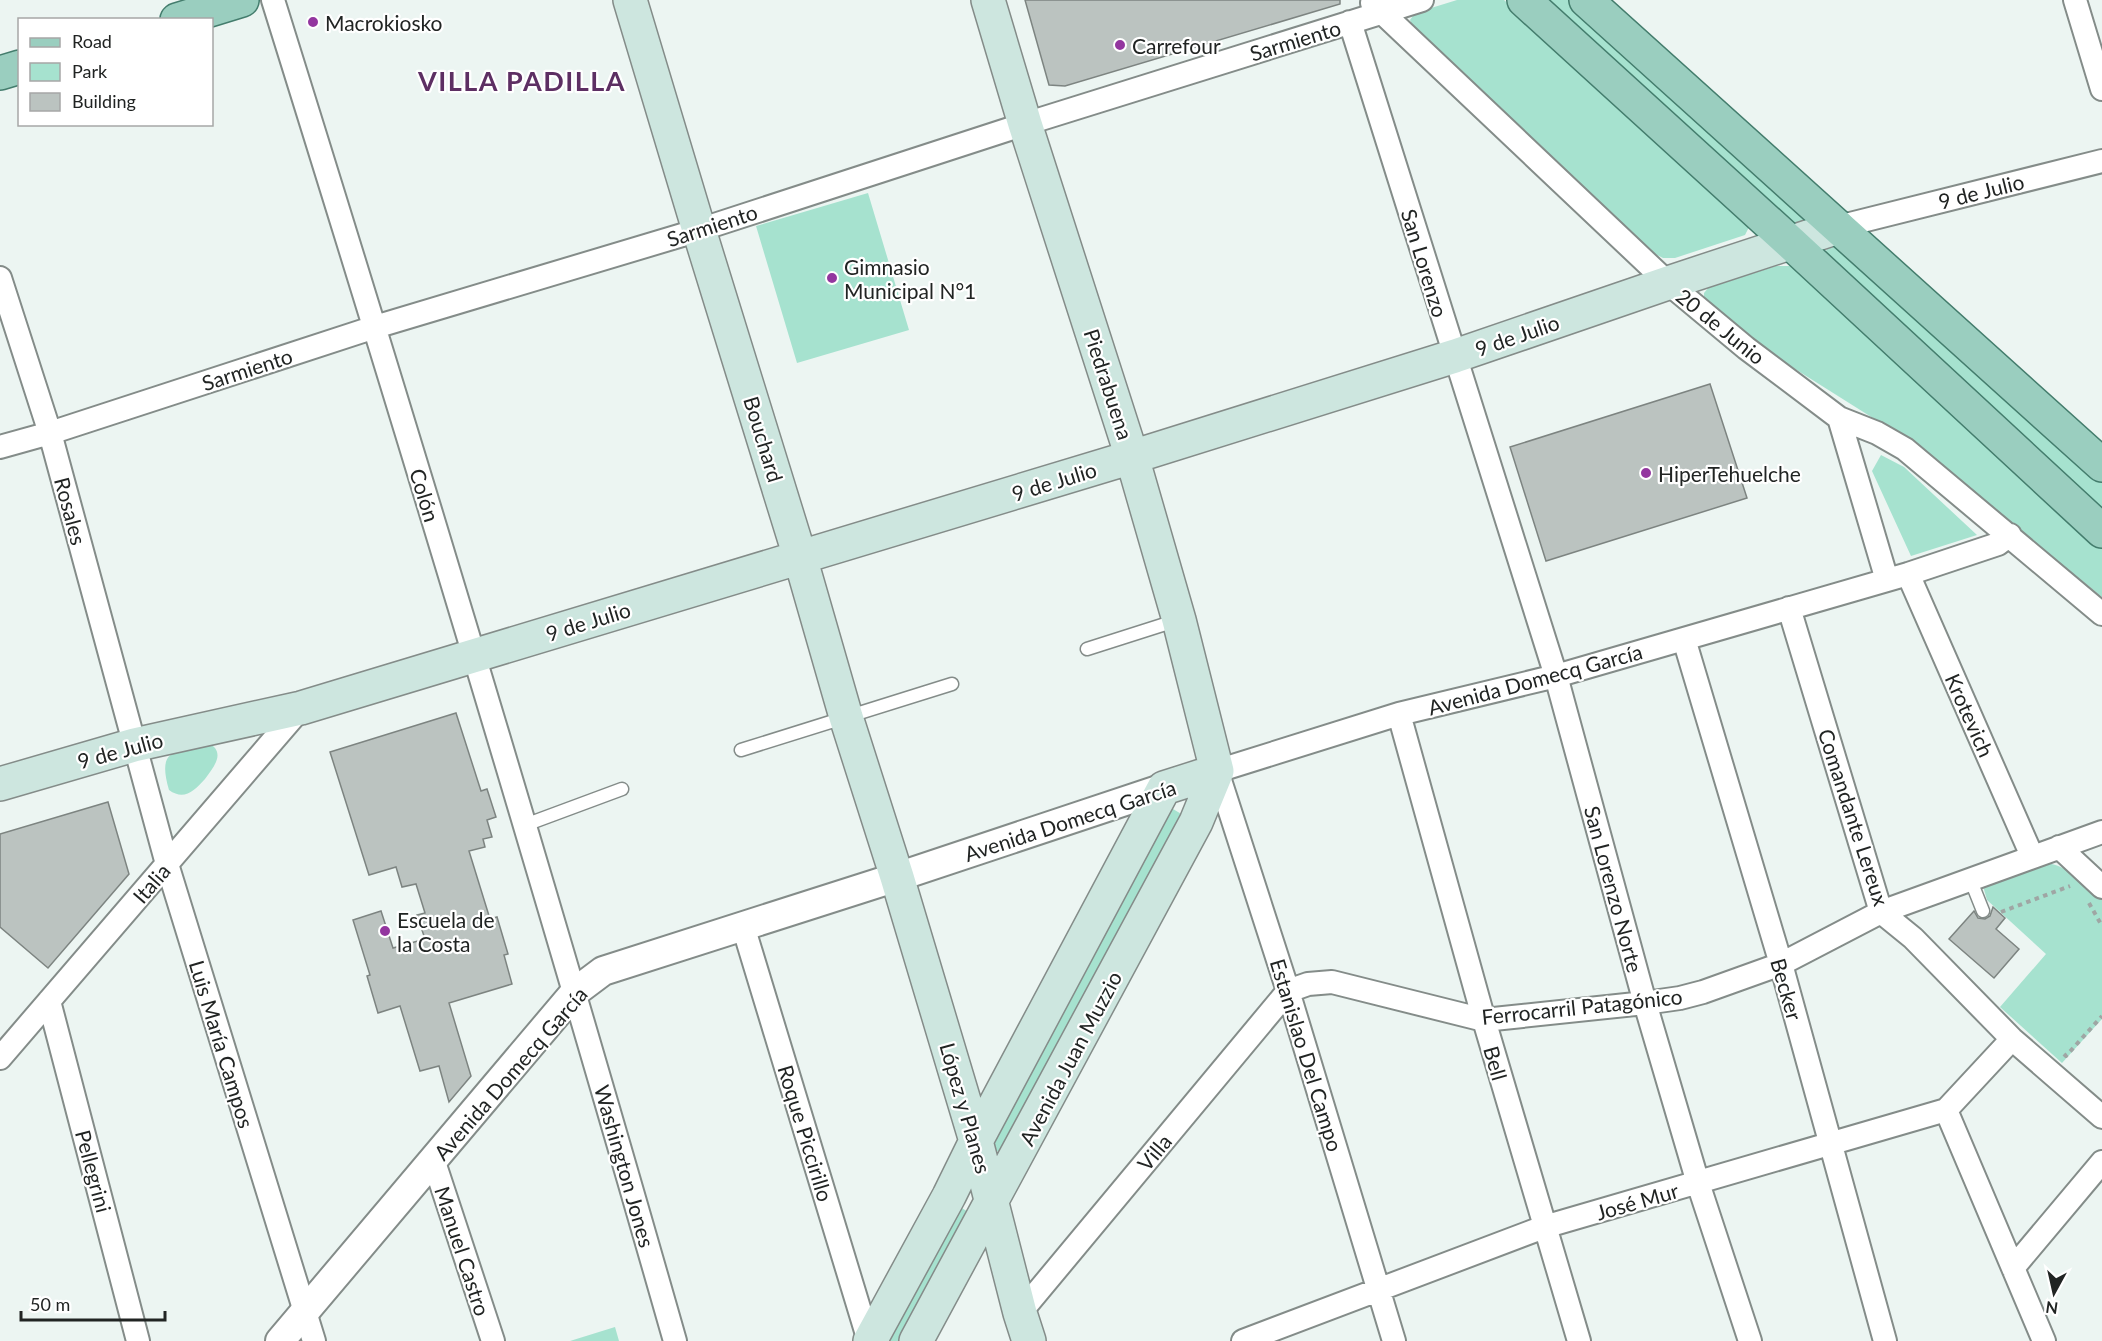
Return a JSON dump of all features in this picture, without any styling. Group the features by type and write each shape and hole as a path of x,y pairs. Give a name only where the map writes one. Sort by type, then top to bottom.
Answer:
{"main road":[{"path":"184,18 242,0"},
{"name":"Bouchard","path":"630,0 800,557 846,717 897,877"},
{"name":"Piedrabuena","path":"988,0 1025,124 1132,457 1179,620 1216,771"},
{"path":"1524,0 2102,531"},
{"path":"1586,0 2102,465"},
{"path":"0,74 18,69"},
{"name":"9 de Julio","path":"0,784 134,745 301,708 1132,457 1455,356 1838,227"},
{"name":"Avenida Domecq García","path":"1164,789 1216,771"},
{"name":"Avenida Juan Muzzio","path":"916,1341 1196,822 1216,771"},
{"name":"Avenida Juan Muzzio","path":"870,1341 1164,789"},
{"name":"López y Planes","path":"897,877 976,1141 1024,1327"},
{"path":"951,1277 969,1268 989,1267 1011,1279"}],"street":[{"name":"Colón","path":"273,0 375,327 575,992"},
{"name":"Sarmiento","path":"0,447 50,433 375,327 699,230 1350,22 1375,6 1422,0"},
{"path":"2075,0 2102,89"},
{"name":"20 de Junio","path":"1375,6 1668,283 1746,348 1839,418 1877,433 1905,449 2102,614"},
{"name":"San Lorenzo","path":"1350,22 1556,676"},
{"name":"9 de Julio","path":"1838,227 2102,161"},
{"name":"Rosales","path":"0,278 50,433 134,745"},
{"name":"Krotevich","path":"1839,418 1897,577 2032,856"},
{"name":"Avenida Domecq García","path":"1216,771 1399,714 1556,676 1897,577 1998,544 2010,536"},
{"name":"Comandante Lereux","path":"1788,608 1881,912 1913,938 2012,1039 2102,1117"},
{"name":"Becker","path":"1683,639 1781,964 1885,1341"},
{"name":"San Lorenzo Norte","path":"1556,676 1645,1003 1698,1183 1750,1341"},
{"name":"Italia","path":"0,1058 301,708"},
{"name":"Bell","path":"1399,714 1484,1020 1579,1341"},
{"name":"Luis María Campos","path":"134,745 167,864 314,1341"},
{"name":"Estanislao Del Campo","path":"1216,771 1288,991 1394,1341"},
{"name":"Avenida Domecq García","path":"280,1341 434,1162 575,992 603,970 1164,789"},
{"name":"Ferrocarril Patagónico","path":"1288,991 1308,984 1332,982 1484,1020 1645,1003 1703,992 1781,964 1881,912 2102,832"},
{"path":"2059,847 2095,893"},
{"name":"Roque Piccirillo","path":"743,926 870,1341"},
{"name":"Villa","path":"1024,1327 1288,991"},
{"name":"Washington Jones","path":"575,992 675,1341"},
{"name":"Pellegrini","path":"50,1001 138,1341"},
{"path":"2012,1039 1946,1110 2044,1341"},
{"name":"José Mur","path":"1243,1341 1544,1227 1946,1110"},
{"name":"Manuel Castro","path":"434,1162 493,1341"},
{"path":"2013,1268 2102,1162"}],"lane":[{"path":"1087,649 1179,620"},
{"path":"741,750 952,684"},
{"path":"525,825 622,789"},
{"path":"1971,881 1983,911"}],"path":[{"path":"2001,912 2078,883"},
{"path":"2095,893 2102,926"},
{"path":"2057,1048 2066,1056 2102,1016"}],"green space":[{"path":"1457,0 1504,0 1750,225 1745,235 1675,258 1663,258 1649,251 1415,32 1410,20 1415,13"},
{"path":"1537,0 1579,0 1805,213 1807,225 1797,228"},
{"name":"Gimnasio Municipal N°1","path":"868,193 909,330 797,363 756,226"},
{"path":"1839,243 2102,477 2102,520 1825,255 1828,244"},
{"path":"1776,266 1790,266 1809,274 2102,547 2102,597 1911,442 1773,355 1704,300 1704,293 1709,287"},
{"path":"1881,455 1904,467 1977,535 1911,556 1872,471"},
{"path":"208,743 214,747 218,755 205,779 193,791 184,795 169,790 165,766 171,754"},
{"path":"1173,809 1183,815 1007,1150 999,1152 991,1148 989,1140 1167,812"},
{"path":"2045,863 2069,872 2102,900 2102,1019 2062,1063 2000,1007 2046,954 1987,900 1983,886"},
{"path":"960,1207 970,1213 906,1341 883,1341"},
{"path":"615,1327 619,1341 570,1341"}],"building":[{"name":"Carrefour","path":"1025,0 1340,0 1340,4 1065,86 1049,85"},
{"path":"1710,384 1747,498 1546,561 1510,447"},
{"path":"456,713 481,791 487,789 496,817 487,820 492,837 483,839 485,847 469,851 490,919 497,917 508,954 504,955 512,984 449,1003 471,1076 449,1102 439,1066 420,1071 400,1006 378,1013 367,976 370,975 353,920 381,911 393,948 425,939 417,915 425,913 416,884 402,887 396,867 369,875 330,752"},
{"path":"108,802 129,874 48,968 0,927 0,834"},
{"path":"1993,907 2005,918 1996,929 2019,949 1994,978 1949,939 1974,911 1978,918 1985,919 1990,916"}],"place":[{"name":"Macrokiosko","path":"313,22"},
{"name":"Carrefour","path":"1120,45"},
{"name":"Gimnasio Municipal N°1","path":"832,278"},
{"name":"HiperTehuelche","path":"1646,473"},
{"name":"Escuela de la Costa","path":"385,931"}],"district":[{"name":"VILLA PADILLA","path":"522,80"}]}
